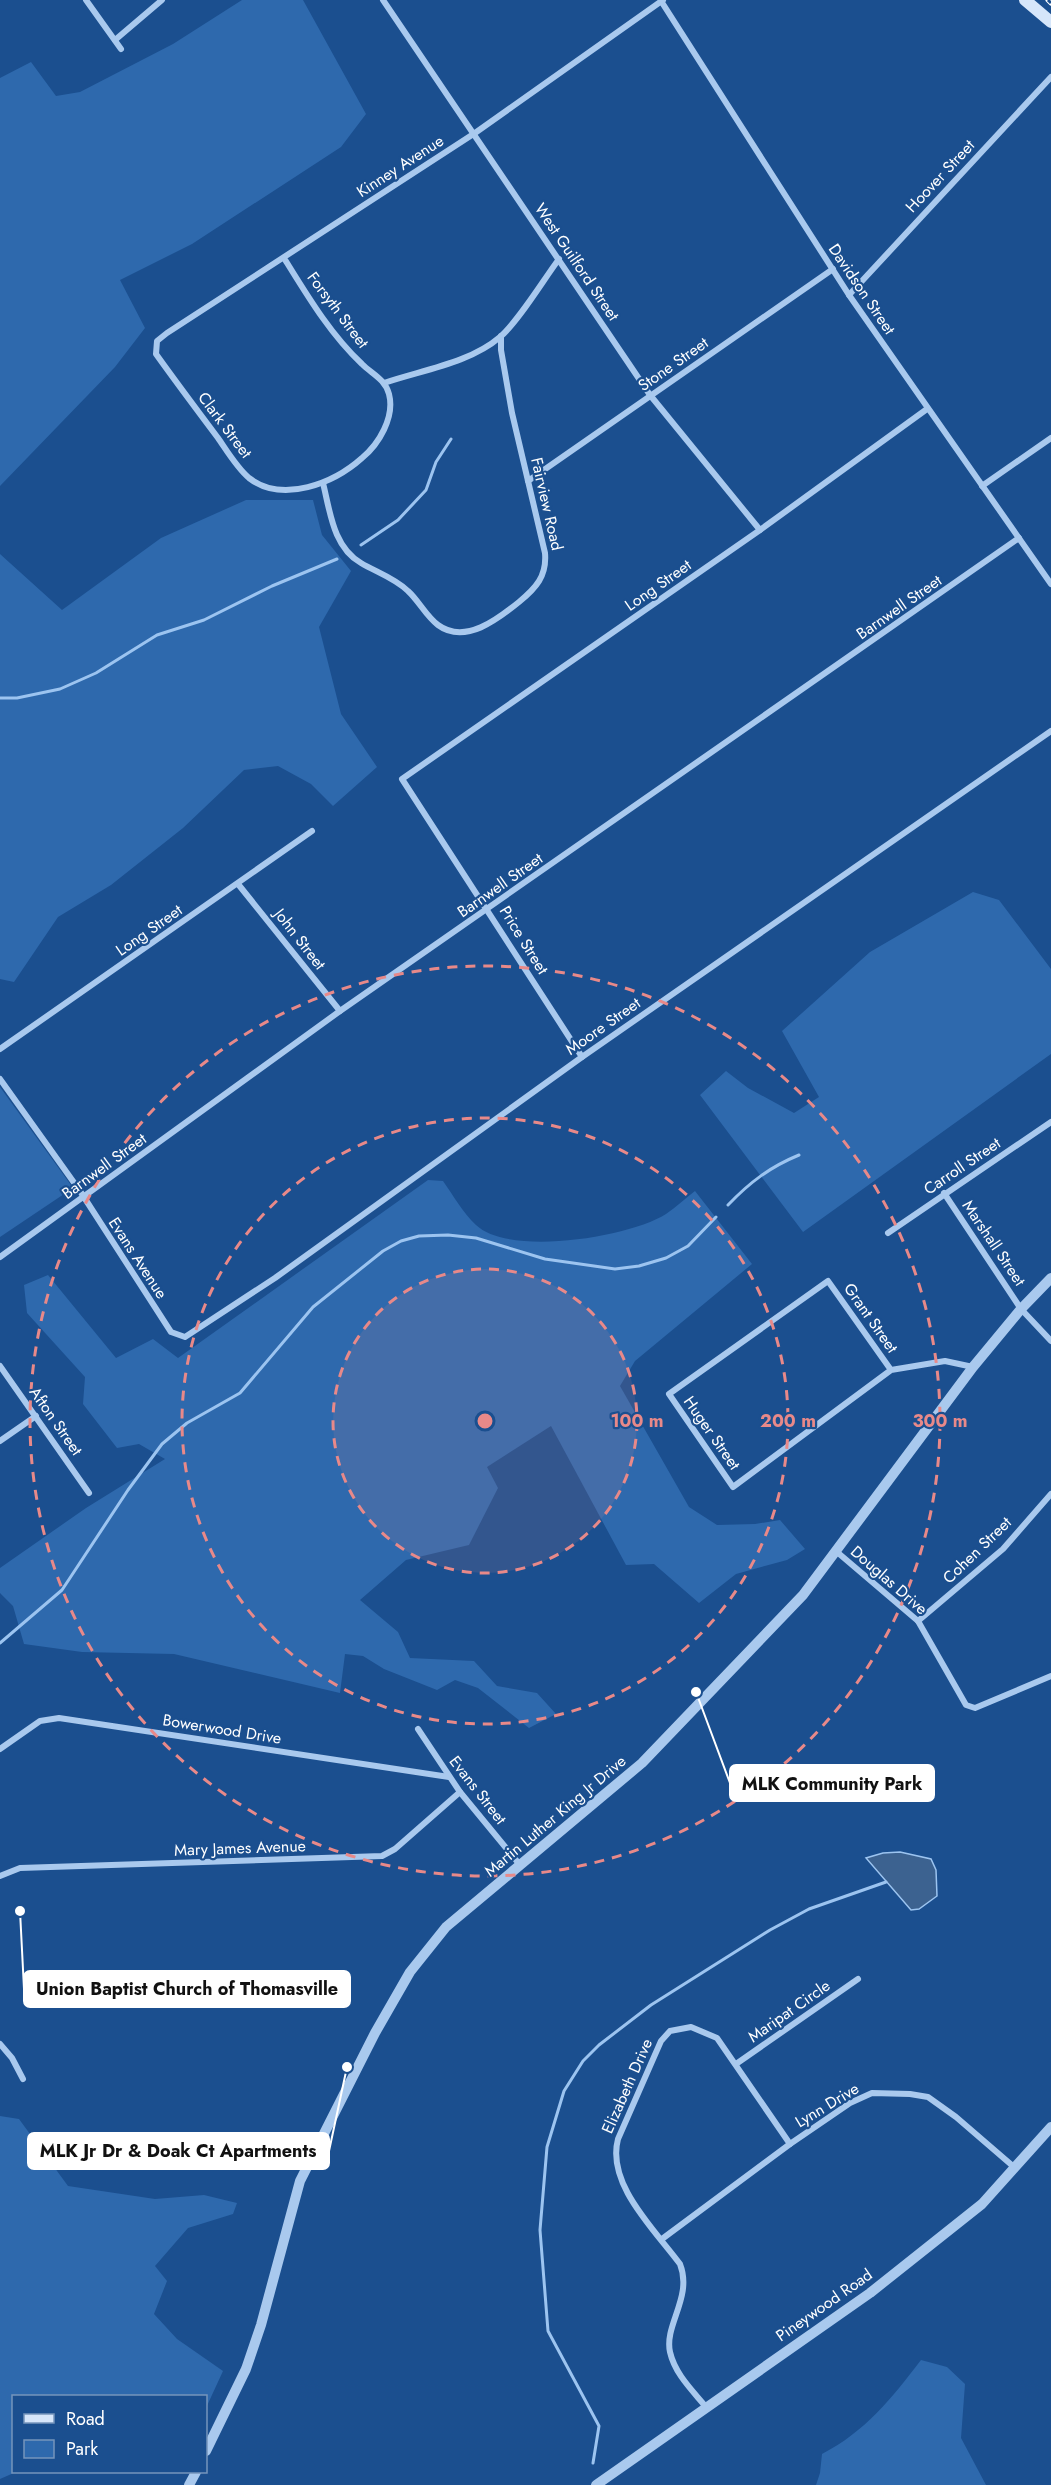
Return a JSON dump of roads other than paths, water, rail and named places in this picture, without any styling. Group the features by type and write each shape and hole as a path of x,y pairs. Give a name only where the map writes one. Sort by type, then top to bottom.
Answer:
{"main road":[{"path":"1025,0 1051,22"}],"street":[{"path":"86,0 121,49"},
{"path":"115,40 162,0"},
{"name":"West Guilford Street","path":"383,0 650,395 760,530"},
{"name":"Kinney Avenue","path":"156,354 157,341 167,333 475,133 662,1"},
{"name":"Davidson Street","path":"662,1 849,295 1051,584"},
{"name":"Hoover Street","path":"849,295 1051,77"},
{"name":"Forsyth Street","path":"284,258 338,339 384,382"},
{"path":"323,483 363,457 384,430 390,412 389,396 384,382 450,362 479,350 501,336 559,259"},
{"name":"Stone Street","path":"528,481 833,269"},
{"name":"Fairview Road","path":"323,483 340,542 358,562 408,591 438,625 448,630 464,633 496,618 531,593 542,578 546,562 545,553 512,413 501,350 501,336"},
{"name":"Clark Street","path":"156,354 249,477 276,489 297,489 323,483"},
{"name":"Long Street","path":"402,779 760,530 927,409"},
{"path":"982,486 1051,438"},
{"name":"Barnwell Street","path":"0,1257 340,1011 489,910 1019,538"},
{"name":"Moore Street","path":"171,1332 185,1337 194,1332 582,1056 1051,731"},
{"name":"Price Street","path":"402,779 582,1056"},
{"name":"Long Street","path":"0,1049 312,831"},
{"name":"John Street","path":"238,884 340,1011"},
{"name":"Evans Avenue","path":"0,1079 81,1191 82,1198 171,1332"},
{"name":"Carroll Street","path":"888,1233 1051,1122"},
{"name":"Marshall Street","path":"944,1193 1021,1309"},
{"name":"Martin Luther King Jr Drive","path":"207,2449 246,2369 261,2325 300,2181 375,2033 410,1972 446,1927 642,1763 803,1595 973,1367 1021,1309 1051,1278"},
{"name":"Grant Street","path":"669,1394 828,1281 891,1370"},
{"path":"1021,1309 1051,1341"},
{"path":"891,1370 945,1361 973,1367"},
{"name":"Afton Street","path":"0,1366 89,1493"},
{"name":"Huger Street","path":"669,1394 733,1487 891,1370"},
{"path":"0,1441 36,1416"},
{"name":"Cohen Street","path":"918,1621 1003,1549 1051,1494"},
{"name":"Douglas Drive","path":"837,1552 918,1621 966,1705 975,1708 1051,1676"},
{"name":"Bowerwood Drive","path":"0,1749 40,1721 59,1718 448,1777"},
{"name":"Evans Street","path":"417,1729 448,1777 520,1865"},
{"name":"Mary James Avenue","path":"0,1876 20,1868 382,1856 395,1849 460,1792"},
{"name":"Maripat Circle","path":"736,2064 858,1979"},
{"name":"Elizabeth Drive","path":"706,2407 676,2369 669,2349 684,2276 680,2264 627,2192 617,2171 614,2155 624,2122 654,2052 670,2031 691,2027 704,2030 717,2038 790,2144"},
{"path":"0,2044 12,2058 23,2079"},
{"name":"Lynn Drive","path":"662,2239 790,2144 850,2103 872,2093 928,2097 942,2106 1014,2167"},
{"name":"Pineywood Road","path":"596,2485 870,2293 982,2204 1051,2127"}],"waterway":[{"path":"361,545 398,520 426,490 436,462 451,439"},
{"path":"0,698 17,698 60,689 96,673 157,635 204,620 272,586 337,559"},
{"path":"728,1205 761,1176 799,1155"},
{"path":"0,1643 62,1590 128,1490 162,1444 187,1423 240,1393 313,1307 383,1251 401,1241 419,1236 448,1235 476,1238 545,1259 615,1269 639,1266 666,1258 688,1246 716,1217"},
{"path":"593,2463 599,2426 548,2331 540,2230 547,2147 564,2091 583,2061 599,2045 651,2005 770,1930 809,1909 886,1882"}],"railway":[{"path":"1048,0 1051,3"}],"place":[{"name":"MLK Community Park","path":"696,1692"},
{"name":"Union Baptist Church of Thomasville","path":"20,1911"},
{"name":"MLK Jr Dr & Doak Ct Apartments","path":"347,2067"}]}
